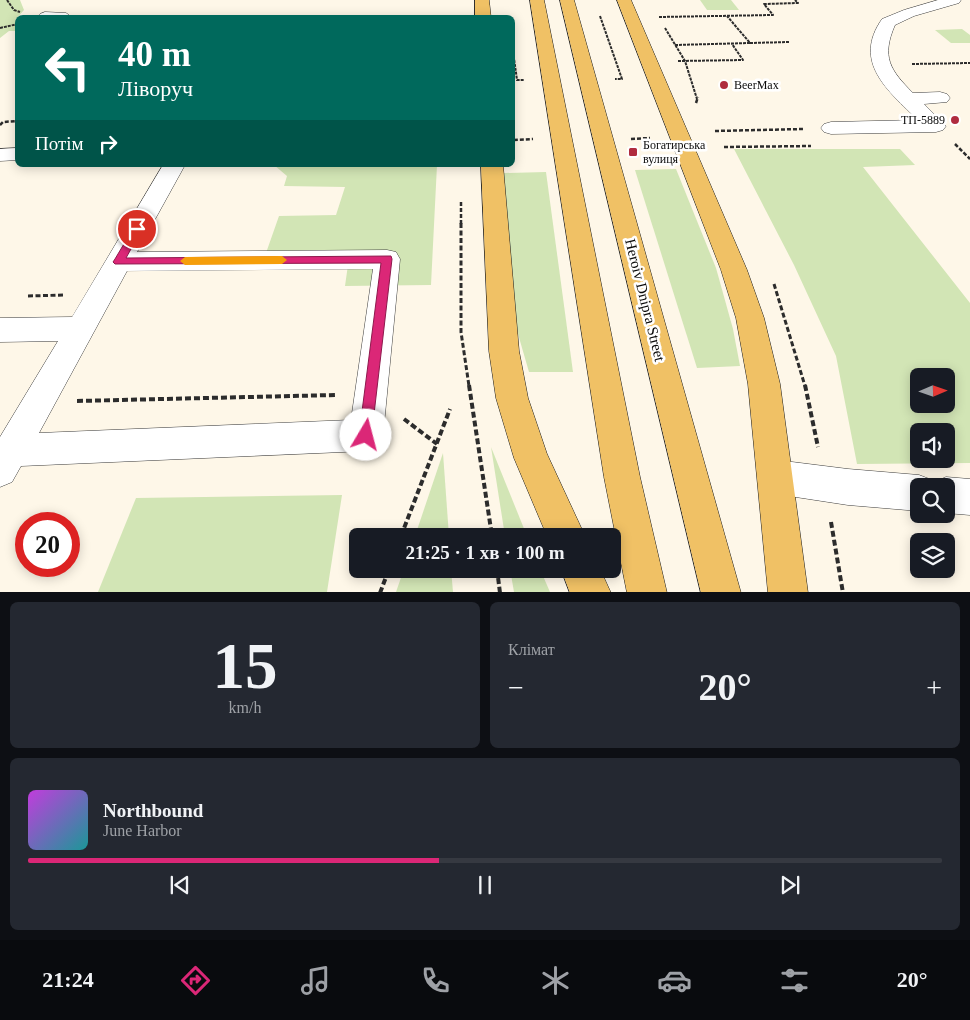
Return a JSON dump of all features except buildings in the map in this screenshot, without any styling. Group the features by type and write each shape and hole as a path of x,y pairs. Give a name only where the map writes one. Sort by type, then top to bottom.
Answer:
{"main road":[{"path":"482,0 483,15"},
{"path":"624,0 734,270 750,318 764,384 788,592"},
{"path":"538,4 622,477 646,592"},
{"name":"Heroiv Dnipra Street","path":"568,4 721,592"},
{"path":"492,167 504,351 512,398 531,458 562,528"},
{"path":"584,578 591,592"}],"lane":[{"path":"831,128 936,126 900,90 879,62 879,41 888,22 909,13 958,0"},
{"path":"909,99 940,98"},
{"path":"0,155 15,154"},
{"path":"6,460 173,167"},
{"path":"6,460 366,435 387,259 119,262"},
{"path":"0,330 80,329"},
{"path":"776,477 848,487 910,492"},
{"path":"955,496 970,497"}],"path":[{"path":"659,17 773,14 764,4 798,4 795,0"},
{"path":"727,16 750,43"},
{"path":"0,28 15,25"},
{"path":"669,45 788,42"},
{"path":"670,61 743,60 732,43"},
{"path":"909,64 970,63"},
{"path":"515,66 517,80 527,80"},
{"path":"0,125 3,122 15,121"},
{"path":"715,131 831,128"},
{"path":"629,139 652,138"},
{"path":"515,140 534,139"},
{"path":"20,297 100,294"},
{"path":"39,402 372,394 437,444"},
{"path":"404,528 450,409"},
{"path":"380,592 385,578"},
{"path":"498,578 500,592"}],"green space":[{"path":"0,0 20,0 24,10 20,15 15,15 15,31 9,31 0,38"},
{"path":"700,0 731,0 739,10 707,10"},
{"path":"962,29 970,35 970,43 951,43 935,30"},
{"path":"734,149 900,149 915,165 863,167 970,303 970,463 955,463 955,423 910,423 910,464 857,464 836,356 794,265"},
{"path":"276,167 437,167 431,285 345,286 350,251 266,253 279,216 336,215 345,187 284,186 287,176"},
{"path":"676,169 716,268 733,329 740,366 697,368 635,170"},
{"path":"546,172 573,372 529,372 518,334 508,273 504,173"},
{"path":"491,447 524,528 504,528"},
{"path":"443,453 448,528 418,528"},
{"path":"342,495 327,592 98,592 136,498"},
{"path":"401,578 452,578 453,592 396,592"},
{"path":"512,578 544,578 550,592 514,592"}],"slow traffic":[{"path":"185,261 282,260"}],"place":[{"name":"BeerMax","path":"724,85"},
{"name":"ТП-5889","path":"955,120"},
{"name":"Богатирська вулиця","path":"633,152"}],"route":[{"path":"137,229 119,262 387,259 366,435"}]}
